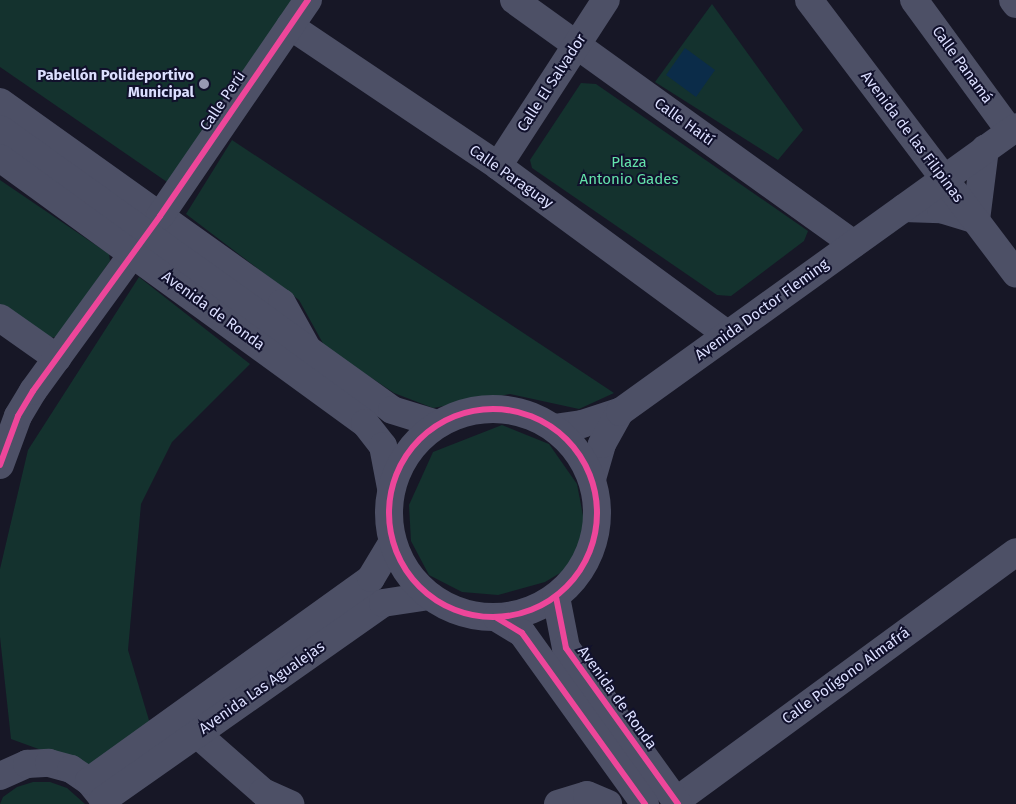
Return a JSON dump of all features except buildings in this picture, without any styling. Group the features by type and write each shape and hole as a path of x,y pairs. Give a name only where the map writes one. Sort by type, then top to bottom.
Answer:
{"street":[{"name":"Calle Perú","path":"0,465 18,416 57,358 147,234 308,0"},
{"name":"Calle Haití","path":"514,0 853,244"},
{"name":"Calle El Salvador","path":"498,166 606,0"},
{"name":"Avenida de las Filipinas","path":"809,0 1016,274"},
{"name":"Calle Panamá","path":"914,0 1013,129"},
{"path":"1013,0 1016,4"},
{"name":"Calle Paraguay","path":"290,26 498,166 727,334"},
{"name":"Avenida de Ronda","path":"0,102 147,234 365,423 383,446 391,488"},
{"name":"Avenida de Ronda","path":"0,129 392,410 437,424"},
{"name":"Avenida Doctor Fleming","path":"554,428 582,424 620,412 1013,129"},
{"path":"904,208 941,210 976,220 986,149"},
{"name":"Avenida de Ronda","path":"0,158 147,234"},
{"path":"0,318 57,358"},
{"path":"484,409 517,412 554,428 577,451 592,479 598,511 593,544 579,573 556,597 528,612 496,618 461,613 429,596 406,573 392,543 388,516 391,488 400,463 416,442 437,424 459,414 484,409"},
{"name":"Avenida Doctor Fleming","path":"592,479 602,444 620,412"},
{"name":"Avenida Las Agualejas","path":"99,795 371,578 392,543"},
{"name":"Calle Polígono Almafrá","path":"677,802 1016,552"},
{"name":"Avenida Las Agualejas","path":"99,795 197,734 383,603 429,596"},
{"name":"Avenida de Ronda","path":"556,597 566,648 677,802"},
{"path":"496,618 522,633 641,802"},
{"path":"197,734 264,792 290,804"},
{"path":"0,772 0,776 27,764 49,763 70,769 99,795"},
{"path":"558,804 588,794 608,804"}],"green space":[{"path":"0,0 293,0 167,182 0,67"},
{"path":"712,4 803,130 778,160 655,82"},
{"name":"Plaza Antonio Gades","path":"581,83 596,84 808,231 804,241 731,296 717,295 532,168 530,160"},
{"path":"232,140 614,393 579,409 510,394 433,408 394,393 325,347 299,300 186,214"},
{"path":"0,180 109,254 110,261 57,337 48,338 0,304"},
{"path":"139,277 250,364 172,442 141,504 128,650 151,727 88,767 11,739 0,637 0,569 28,450"},
{"path":"502,425 549,444 577,484 585,526 575,564 545,582 498,595 462,592 429,575 411,541 409,505 433,452"},
{"path":"33,782 50,782 67,788 85,804 0,804 3,797 17,787"}],"water":[{"path":"685,48 715,70 696,97 666,75"}],"cycle path":[{"path":"0,465 18,416 33,391 160,216 308,0"},
{"path":"483,409 503,409 523,413 542,421 567,439 580,455 589,473 597,503 597,513 593,543 589,553 580,571 567,587 551,600 523,613 503,617 483,617 463,613 444,605 427,594 412,579 401,562 393,543 389,523 389,503 393,483 401,464 412,447 427,432 444,421 463,413 483,409"},
{"path":"556,597 566,648 678,804"},
{"path":"497,618 522,633 645,804"}],"place":[{"name":"Pabellón Polideportivo Municipal","path":"204,84"}]}
